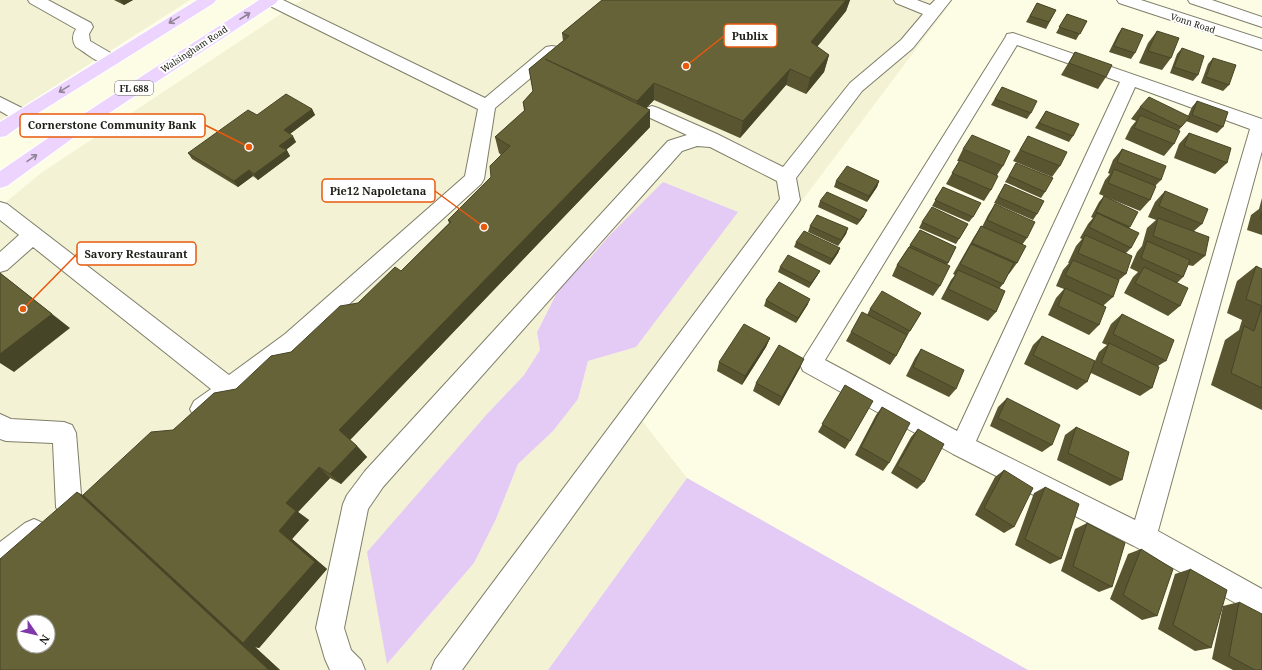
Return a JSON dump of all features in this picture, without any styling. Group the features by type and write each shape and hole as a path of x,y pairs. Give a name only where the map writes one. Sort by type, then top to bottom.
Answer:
{"main road":[{"path":"0,131 110,60 208,0"},
{"name":"Walsingham Road","path":"0,181 88,118 270,0"}],"street":[{"path":"36,0 85,27 81,34 82,43 110,60"},
{"path":"270,0 487,106"},
{"path":"902,0 939,6"},
{"name":"Vonn Road","path":"1125,0 1262,45"},
{"path":"1196,0 1262,22"},
{"path":"444,670 790,200 786,177 856,87 907,44 939,6"},
{"path":"1143,537 1261,126 1013,38 811,364 962,446 1143,537 1262,604"},
{"path":"185,422 294,341 474,179 487,106 565,40"},
{"path":"962,446 1130,80"},
{"path":"0,103 22,116"},
{"path":"652,112 786,177"},
{"path":"351,670 340,660 330,628 356,504 374,479 675,146 697,139 714,141"},
{"path":"0,209 229,389"},
{"path":"0,264 32,235"},
{"path":"0,425 6,430 64,433 59,515"},
{"path":"0,558 88,493"}],"shaded area":[{"path":"0,0 190,0 0,121"},
{"path":"302,0 953,0 639,417 687,478 548,670 0,670 0,207 41,173","holes":["608,237 636,347 588,361 577,399 553,431 518,464 496,519 474,563 387,664 488,413 524,375 540,350 537,331 565,277 590,258"]},
{"path":"663,182 738,212 636,347 588,361 578,399 553,431 518,464 496,519 474,563 387,664 367,552 488,413 524,375 540,350 537,332 565,277 590,258 608,237"},
{"path":"687,478 1028,670 548,670"}],"building":[{"path":"602,0 846,0 811,42 829,55 810,78 790,69 743,121 654,83 637,101 545,59 650,110 339,430 357,446 330,474 319,467 286,503 296,511 279,531 315,562 243,643 83,495 151,432 173,430 214,393 236,389 271,356 291,352 340,306 358,303 395,267 401,271 451,222 448,220 491,177 490,166 510,146 495,137 525,110 523,102 533,91 529,69 569,36 562,33"},
{"path":"1037,3 1056,10 1049,22 1030,16"},
{"path":"1067,14 1087,21 1080,34 1059,27"},
{"path":"1122,28 1143,35 1135,53 1114,46"},
{"path":"1157,31 1179,38 1171,58 1148,51"},
{"path":"1182,48 1204,56 1198,75 1174,67"},
{"path":"1075,52 1112,65 1106,77 1069,63"},
{"path":"1213,58 1236,65 1229,85 1206,77"},
{"path":"1002,87 1037,101 1031,113 995,99"},
{"path":"286,94 312,109 284,130 293,136 279,146 287,150 254,174 249,170 234,181 188,153 248,110 257,115"},
{"path":"1149,97 1190,117 1181,127 1140,107"},
{"path":"1197,101 1228,112 1223,127 1192,115"},
{"path":"1046,111 1079,124 1073,136 1039,123"},
{"path":"1140,115 1180,131 1174,144 1134,128"},
{"path":"1189,133 1231,148 1227,163 1184,146"},
{"path":"972,135 1010,151 1003,166 963,149"},
{"path":"1028,136 1067,152 1060,166 1020,150"},
{"path":"1122,149 1166,166 1161,180 1117,162"},
{"path":"960,160 998,176 991,190 952,173"},
{"path":"1016,163 1053,178 1045,192 1009,176"},
{"path":"847,166 879,181 869,196 836,181"},
{"path":"1114,169 1156,186 1150,200 1108,183"},
{"path":"1005,184 1044,201 1037,214 998,197"},
{"path":"943,187 981,203 973,217 935,200"},
{"path":"1165,191 1208,209 1202,224 1159,206"},
{"path":"827,192 867,210 860,220 820,201"},
{"path":"1104,196 1138,212 1130,227 1096,212"},
{"path":"995,204 1035,222 1027,238 987,220"},
{"path":"932,207 968,224 959,239 922,222"},
{"path":"1097,213 1139,233 1131,248 1089,227"},
{"path":"817,215 848,228 841,240 810,226"},
{"path":"1158,218 1209,237 1205,256 1153,236"},
{"path":"981,226 1026,246 1017,263 972,243"},
{"path":"920,230 956,247 948,263 910,245"},
{"path":"804,231 840,248 832,259 796,242"},
{"path":"1085,235 1132,256 1126,274 1078,253"},
{"path":"1147,241 1190,260 1183,277 1141,258"},
{"path":"971,244 1014,263 1003,284 960,264"},
{"path":"909,247 950,266 940,286 897,265"},
{"path":"788,255 820,271 811,283 780,267"},
{"path":"1073,260 1119,280 1113,297 1065,275"},
{"path":"1256,266 1262,269 1262,306 1246,299"},
{"path":"1144,267 1188,288 1180,306 1135,283"},
{"path":"958,270 1005,291 996,312 948,289"},
{"path":"0,273 52,314 0,354"},
{"path":"779,282 810,299 798,318 766,300"},
{"path":"1065,288 1106,307 1099,325 1058,306"},
{"path":"882,291 921,313 910,331 870,309"},
{"path":"1262,306 1262,388 1231,373 1244,326 1254,331"},
{"path":"862,312 907,335 896,356 851,332"},
{"path":"1122,314 1174,340 1166,361 1113,334"},
{"path":"744,324 770,338 745,376 719,362"},
{"path":"1042,336 1095,361 1087,382 1033,355"},
{"path":"1109,343 1159,367 1152,388 1101,363"},
{"path":"779,345 804,359 782,397 756,383"},
{"path":"921,349 964,370 956,389 913,367"},
{"path":"845,385 873,401 850,441 822,424"},
{"path":"1007,398 1060,425 1052,445 998,418"},
{"path":"882,407 910,423 889,463 861,447"},
{"path":"1076,427 1129,452 1122,480 1068,453"},
{"path":"918,429 944,444 924,482 897,466"},
{"path":"1004,470 1033,488 1014,527 984,508"},
{"path":"1045,487 1079,504 1061,559 1025,539"},
{"path":"77,492 269,670 0,670 0,559"},
{"path":"1087,523 1125,543 1112,587 1073,566"},
{"path":"1141,549 1173,569 1157,616 1123,595"},
{"path":"1190,569 1227,590 1211,648 1173,625"},
{"path":"1239,602 1262,614 1262,670 1255,670 1229,656"}],"place":[{"name":"Publix","path":"686,66"},
{"name":"Cornerstone Community Bank","path":"249,147"},
{"name":"Pie12 Napoletana","path":"484,227"},
{"name":"Savory Restaurant","path":"23,309"}]}
